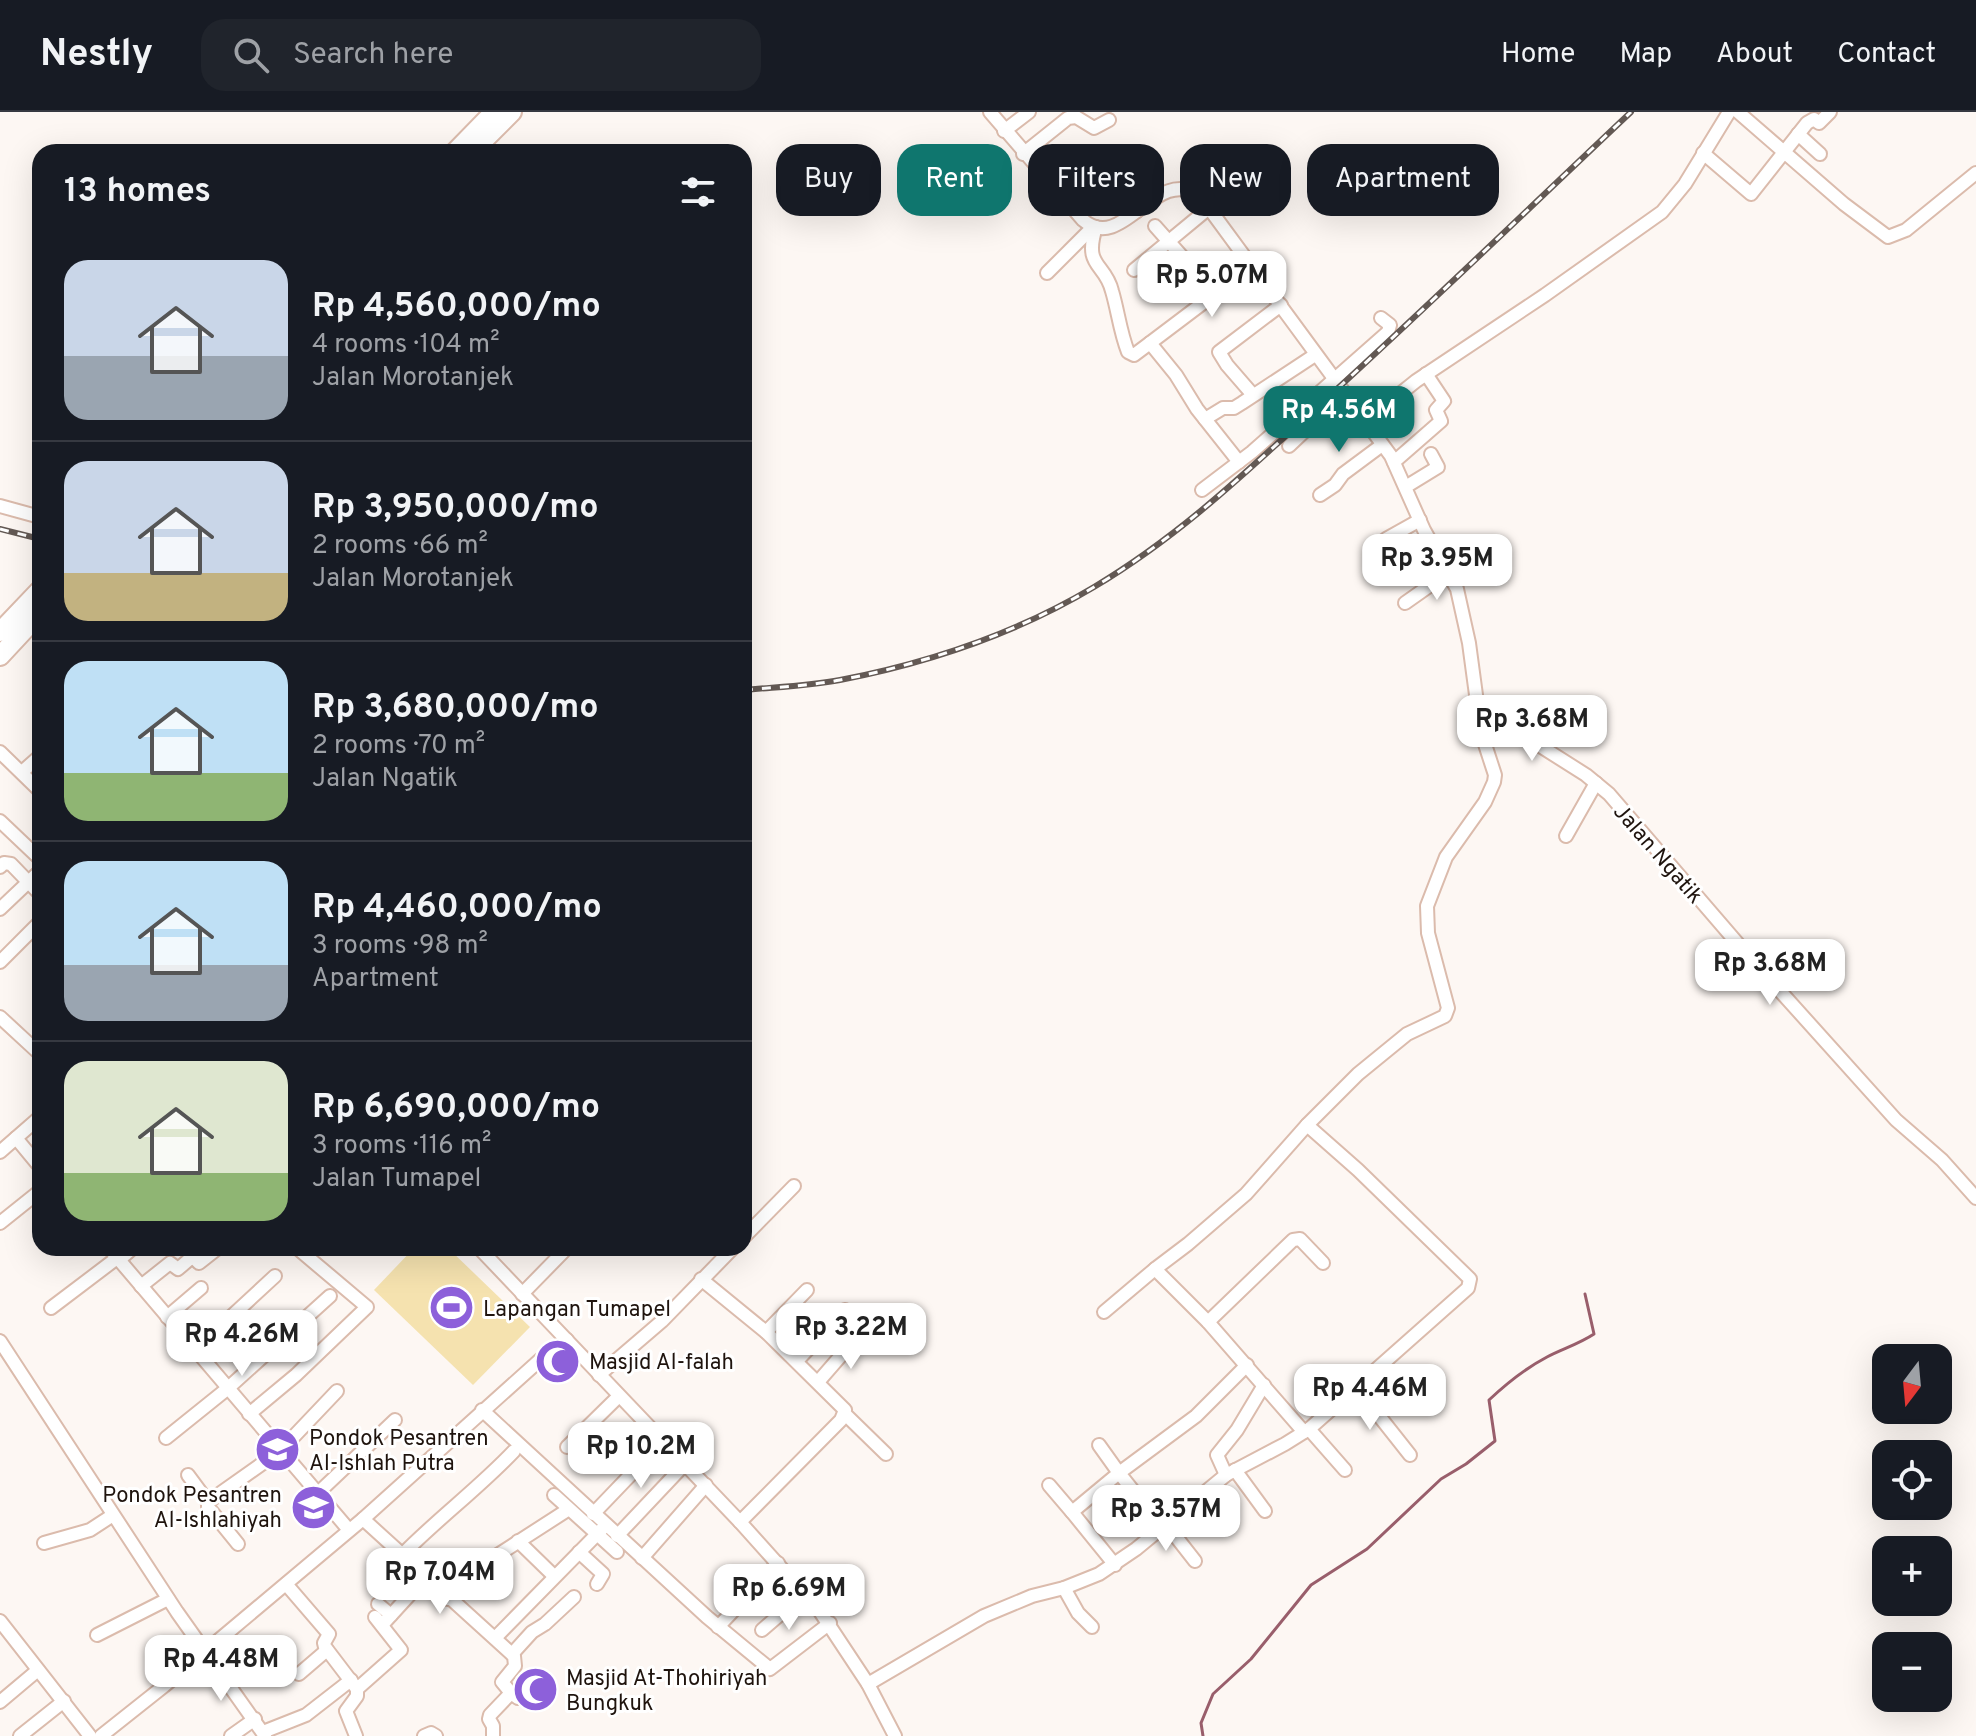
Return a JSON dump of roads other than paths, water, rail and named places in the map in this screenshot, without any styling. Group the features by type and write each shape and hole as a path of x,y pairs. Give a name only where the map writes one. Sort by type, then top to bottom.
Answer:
{"highway":[{"path":"463,144 494,112"},
{"path":"480,144 512,112"},
{"path":"0,632 29,618"},
{"path":"0,656 29,618"}],"street":[{"path":"990,112 1083,220 1094,227 1110,228 1129,216"},
{"path":"1004,131 1029,112"},
{"path":"1365,422 1422,376 1650,222 1670,203 1729,112"},
{"path":"1738,112 1844,204 1888,237 1903,233 1976,173"},
{"path":"1703,153 1751,194 1798,134 1815,118 1830,112"},
{"path":"1023,154 1068,118 1076,117 1092,128 1109,120"},
{"path":"1815,118 1831,132"},
{"path":"1798,134 1820,154"},
{"path":"1134,270 1199,216"},
{"path":"1215,216 1382,445 1402,455"},
{"path":"1155,226 1212,296"},
{"path":"1047,273 1094,227"},
{"path":"1094,227 1092,251 1097,267 1111,286 1127,350 1132,355 1252,266"},
{"path":"1168,262 1179,253"},
{"path":"1253,395 1219,352 1281,305"},
{"path":"1202,490 1239,462 1388,332 1390,325 1381,318"},
{"path":"1150,343 1239,462"},
{"path":"1205,419 1223,408 1234,408 1315,355"},
{"path":"1402,455 1441,421 1436,410 1444,401 1422,376"},
{"path":"1289,446 1345,393"},
{"path":"1320,495 1382,445"},
{"path":"1407,486 1438,467 1431,454"},
{"path":"1104,1312 1246,1194 1307,1125 1380,1055 1407,1034 1445,1016 1448,1008 1430,943 1427,906 1446,857 1485,802 1494,782 1479,718 1469,643 1457,589 1420,520 1407,486 1402,455"},
{"path":"0,506 32,515"},
{"path":"1386,539 1420,520"},
{"path":"1405,603 1415,588 1449,572"},
{"name":"Jalan Ngatik","path":"1479,718 1515,730 1596,783 1896,1120 1942,1160 1976,1198"},
{"path":"0,752 32,783"},
{"path":"22,772 32,763"},
{"path":"1566,836 1596,783"},
{"path":"0,821 32,851"},
{"path":"0,867 4,863 11,864 32,887"},
{"path":"0,909 32,879"},
{"path":"0,962 32,930"},
{"path":"0,1007 32,1037"},
{"path":"0,1017 32,1047"},
{"path":"0,1152 32,1124"},
{"path":"868,1684 984,1616 1032,1596 1064,1588 1115,1565 1230,1473 1307,1430 1468,1288 1470,1279 1307,1125"},
{"path":"16,1138 32,1157"},
{"path":"752,1229 794,1186"},
{"path":"0,1223 32,1197"},
{"path":"1208,1322 1293,1240 1300,1239 1323,1263"},
{"path":"51,1308 114,1256"},
{"path":"116,1256 349,1530"},
{"path":"141,1286 170,1263 178,1269 186,1256"},
{"path":"192,1256 200,1263 208,1256"},
{"path":"249,1414 296,1375 363,1311 305,1256"},
{"path":"486,1256 805,1593 830,1623 868,1684 895,1736"},
{"path":"522,1294 559,1256"},
{"path":"599,1375 662,1321 721,1256"},
{"path":"1155,1269 1345,1470"},
{"path":"195,1350 275,1276"},
{"path":"701,1279 797,1361 886,1454"},
{"path":"167,1317 201,1288"},
{"path":"766,1332 807,1290"},
{"path":"166,1438 227,1389 330,1296"},
{"path":"797,1361 845,1310"},
{"path":"818,1382 858,1336"},
{"path":"101,1736 363,1519 478,1414 567,1340"},
{"path":"0,1341 168,1599 264,1734 306,1715 400,1651 381,1615 425,1578"},
{"path":"1072,1512 1196,1416 1247,1365"},
{"path":"1264,1385 1237,1430 1217,1455 1265,1511"},
{"path":"1357,1388 1410,1455"},
{"path":"208,1502 280,1451 337,1391"},
{"path":"567,1447 619,1396"},
{"path":"478,1414 593,1514 617,1552"},
{"path":"740,1522 845,1414"},
{"path":"317,1494 395,1420"},
{"path":"593,1514 663,1441"},
{"path":"1099,1445 1119,1473 1195,1561"},
{"path":"401,1556 432,1524 495,1472 514,1451"},
{"path":"617,1536 685,1464"},
{"path":"188,1475 208,1502 208,1507 238,1544"},
{"path":"642,1558 706,1485"},
{"path":"1049,1485 1115,1565"},
{"path":"554,1495 569,1509 617,1536 718,1627 770,1669 830,1623"},
{"path":"448,1599 493,1558 569,1509"},
{"path":"44,1543 90,1530 113,1515"},
{"path":"363,1519 515,1659 515,1666 502,1681 514,1696 489,1718 493,1736"},
{"path":"495,1638 602,1529"},
{"path":"518,1541 554,1576"},
{"path":"579,1552 603,1574 597,1584"},
{"path":"718,1627 778,1563"},
{"path":"286,1584 329,1634 324,1643 327,1650 354,1684 357,1696 346,1711 356,1736"},
{"path":"1064,1588 1078,1613 1092,1627"},
{"path":"762,1630 805,1593"},
{"path":"512,1654 532,1632 574,1597"},
{"path":"97,1635 168,1599"},
{"path":"0,1621 90,1736"},
{"path":"299,1674 327,1650"},
{"path":"0,1702 38,1670"},
{"path":"20,1736 64,1701"},
{"path":"231,1736 255,1719"},
{"path":"424,1736 431,1733 436,1736"}],"waterway":[{"path":"1203,1736 1201,1723 1213,1694 1251,1659 1311,1585 1367,1549 1441,1479 1495,1441 1489,1400 1531,1366 1594,1334 1585,1294"}],"railway":[{"path":"752,689 840,680 939,655 1034,619 1125,568 1182,526 1261,458 1631,112"},
{"path":"0,529 32,537"}],"place":[{"name":"Lapangan Tumapel","path":"452,1308"},
{"name":"Masjid Al-falah","path":"558,1361"},
{"name":"Pondok Pesantren Al-Ishlah Putra","path":"278,1450"},
{"name":"Pondok Pesantren Al-Ishlahiyah","path":"313,1507"},
{"name":"Masjid At-Thohiriyah Bungkuk","path":"535,1690"}]}
